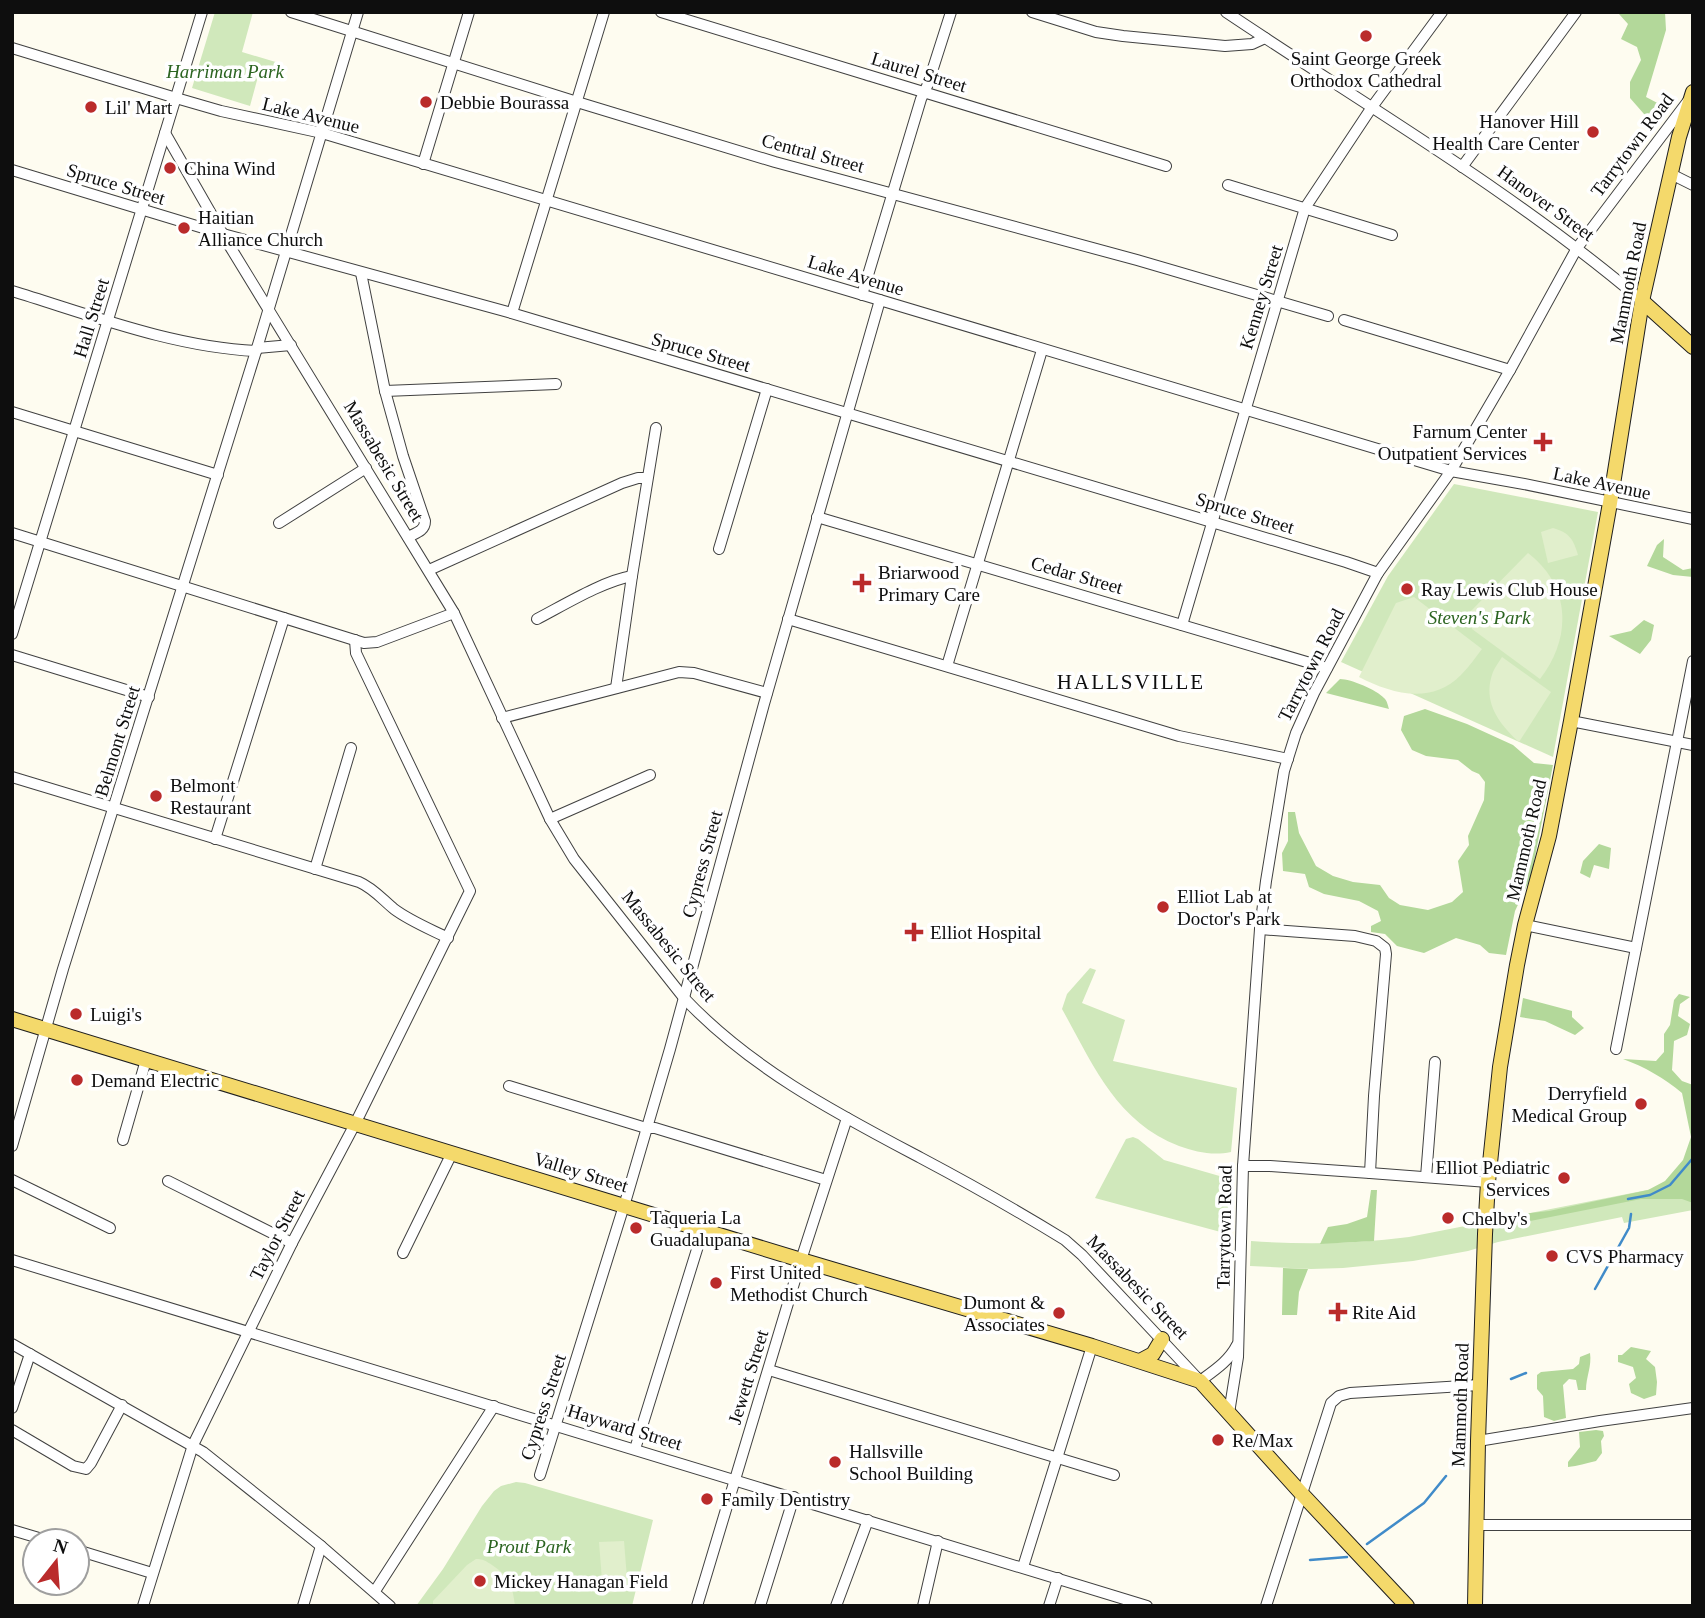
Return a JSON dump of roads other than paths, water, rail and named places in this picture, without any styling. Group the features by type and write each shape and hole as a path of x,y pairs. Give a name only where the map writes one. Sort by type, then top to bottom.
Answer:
{"main road":[{"name":"Mammoth Road","path":"1475,1606 1479,1385 1488,1182 1500,1067 1525,925 1549,836 1571,720 1610,503 1642,301 1679,136 1692,94"},
{"name":"Hanover Street","path":"1642,301 1693,346"},
{"name":"Valley Street","path":"12,1019 1200,1381"},
{"path":"1140,1361 1153,1354 1162,1339"},
{"name":"Massabesic Street","path":"1200,1381 1406,1606"}],"street":[{"name":"Hall Street","path":"12,634 202,12"},
{"name":"Central Street","path":"291,12 775,162 1137,260 1328,316"},
{"name":"Belmont Street","path":"12,1146 64,968 218,475 358,12"},
{"path":"423,164 469,12"},
{"path":"512,313 604,12"},
{"name":"Laurel Street","path":"661,12 1166,166"},
{"path":"862,295 951,12"},
{"path":"1032,12 1096,32 1123,36 1225,46 1252,44 1265,38"},
{"name":"Hanover Street","path":"1226,12 1462,167 1577,248 1642,301"},
{"name":"Kenney Street","path":"1182,625 1305,208 1372,107 1442,12"},
{"path":"1462,167 1576,12"},
{"name":"Lake Avenue","path":"12,48 221,111 322,133 1451,471 1693,519"},
{"name":"Tarrytown Road","path":"1229,1413 1238,1357 1243,1166 1260,929 1288,759 1304,713 1378,573 1451,471 1577,248 1692,94"},
{"name":"Massabesic Street","path":"165,132 268,309 454,613 550,819 574,859 684,998 715,1029 763,1068 1065,1240 1200,1381"},
{"name":"Spruce Street","path":"12,170 223,234 512,313 1378,573"},
{"path":"1671,174 1693,185"},
{"path":"1228,185 1392,235"},
{"path":"361,272 385,391 425,522 422,530 408,537"},
{"path":"12,291 184,342 256,349 291,345"},
{"name":"Cypress Street","path":"540,1475 624,1205 684,998 767,693 880,300"},
{"path":"1344,320 1510,370"},
{"path":"947,666 1042,350"},
{"path":"385,391 556,384"},
{"path":"719,548 767,389"},
{"path":"12,412 218,475"},
{"path":"616,688 656,428"},
{"path":"279,523 366,468"},
{"path":"429,570 622,483 648,478"},
{"name":"Cedar Street","path":"817,517 1327,668"},
{"path":"12,534 371,644 454,613"},
{"path":"537,619 605,585 632,576"},
{"path":"215,839 284,618"},
{"path":"788,619 1179,736 1288,759"},
{"name":"Taylor Street","path":"143,1606 193,1445 470,891 356,653 355,640"},
{"path":"12,655 149,696"},
{"path":"1616,1049 1693,661"},
{"path":"502,718 672,673 686,672 767,693"},
{"path":"1571,720 1693,745"},
{"path":"314,869 351,748"},
{"path":"550,819 650,775"},
{"path":"12,777 366,885 396,910 448,938"},
{"path":"1525,925 1636,948"},
{"path":"1260,929 1355,936 1370,939 1385,948 1370,1172"},
{"path":"123,1140 146,1060"},
{"path":"1426,1177 1435,1062"},
{"path":"509,1086 827,1180"},
{"name":"Jewett Street","path":"697,1606 801,1260 847,1118"},
{"path":"403,1253 452,1153"},
{"path":"1243,1166 1370,1172 1488,1182"},
{"path":"12,1180 110,1228"},
{"path":"169,1181 292,1243"},
{"path":"635,1449 703,1230"},
{"name":"Hayward Street","path":"12,1260 1147,1606"},
{"path":"12,1344 204,1452 321,1546 390,1606"},
{"path":"1200,1381 1224,1363 1237,1345"},
{"path":"1023,1567 1092,1346"},
{"path":"12,1408 30,1354"},
{"path":"769,1370 1114,1475"},
{"path":"1266,1606 1331,1403 1339,1395 1350,1393 1479,1385"},
{"path":"12,1430 73,1466 86,1469 92,1463 122,1405"},
{"path":"375,1591 494,1406"},
{"path":"1478,1441 1693,1408"},
{"path":"760,1606 794,1497"},
{"path":"836,1606 868,1520"},
{"path":"1476,1525 1693,1525"},
{"path":"923,1606 938,1541"},
{"path":"303,1606 321,1546"},
{"path":"91,1554 152,1573"},
{"path":"1049,1606 1058,1578"}],"waterway":[{"path":"1628,1199 1650,1195 1670,1185 1693,1158"},
{"path":"1595,1289 1629,1228 1631,1214"},
{"path":"1511,1379 1526,1373"},
{"path":"1367,1544 1424,1503 1446,1476"},
{"path":"1310,1560 1347,1557"}],"place":[{"name":"Saint George Greek Orthodox Cathedral","path":"1366,36"},
{"name":"Debbie Bourassa","path":"426,102"},
{"name":"Lil' Mart","path":"91,107"},
{"name":"Hanover Hill Health Care Center","path":"1593,132"},
{"name":"China Wind","path":"170,168"},
{"name":"Haitian Alliance Church","path":"184,228"},
{"name":"Farnum Center Outpatient Services","path":"1543,442"},
{"name":"Briarwood Primary Care","path":"862,583"},
{"name":"Ray Lewis Club House","path":"1407,589"},
{"name":"Belmont Restaurant","path":"156,796"},
{"name":"Elliot Lab at Doctor's Park","path":"1163,907"},
{"name":"Elliot Hospital","path":"914,932"},
{"name":"Luigi's","path":"76,1014"},
{"name":"Demand Electric","path":"77,1080"},
{"name":"Derryfield Medical Group","path":"1641,1104"},
{"name":"Elliot Pediatric Services","path":"1564,1178"},
{"name":"Chelby's","path":"1448,1218"},
{"name":"Taqueria La Guadalupana","path":"636,1228"},
{"name":"CVS Pharmacy","path":"1552,1256"},
{"name":"First United Methodist Church","path":"716,1283"},
{"name":"Rite Aid","path":"1338,1312"},
{"name":"Dumont & Associates","path":"1059,1313"},
{"name":"Re/Max","path":"1218,1440"},
{"name":"Hallsville School Building","path":"835,1462"},
{"name":"Family Dentistry","path":"707,1499"},
{"name":"Mickey Hanagan Field","path":"480,1581"}],"district":[{"name":"HALLSVILLE","path":"1131,682"}],"park label":[{"name":"Harriman Park","path":"225,71"},
{"name":"Steven's Park","path":"1479,617"},
{"name":"Prout Park","path":"529,1546"}]}
